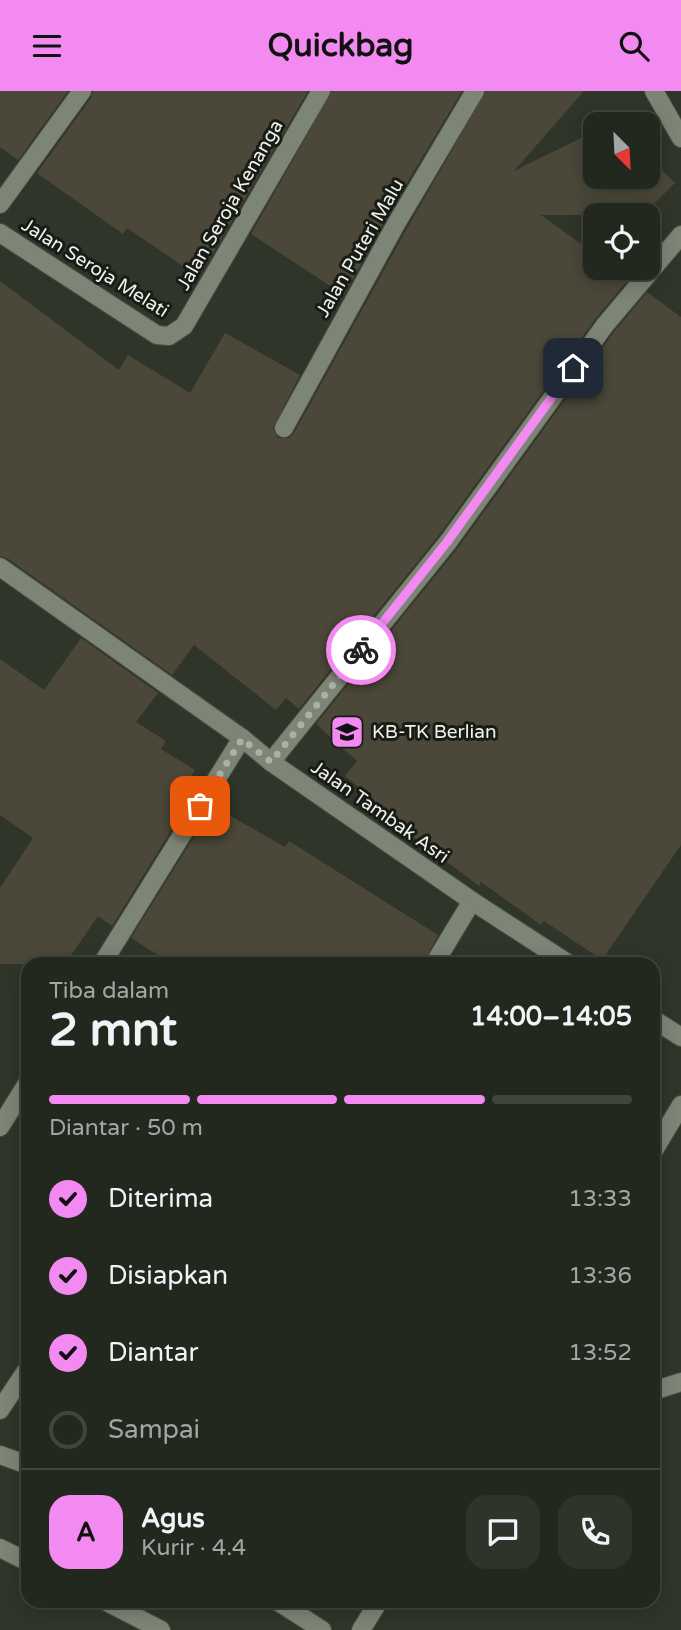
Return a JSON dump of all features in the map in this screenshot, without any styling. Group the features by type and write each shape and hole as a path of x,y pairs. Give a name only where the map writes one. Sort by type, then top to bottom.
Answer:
{"street":[{"path":"0,204 82,91"},
{"name":"Jalan Seroja Kenanga","path":"169,336 184,325 321,91"},
{"name":"Jalan Puteri Malu","path":"284,428 396,223 475,91"},
{"path":"654,91 681,138"},
{"name":"Jalan Seroja Melati","path":"0,233 157,335 169,336"},
{"path":"271,762 447,542 605,325 681,235"},
{"name":"Jalan Tambak Asri","path":"0,567 271,762 558,957"},
{"path":"106,957 242,739"},
{"path":"438,957 472,901"},
{"path":"660,1024 681,1037"},
{"path":"0,1127 21,1093"},
{"path":"660,1140 681,1105"},
{"path":"0,1410 21,1378"},
{"path":"660,1389 681,1382"},
{"path":"0,1455 21,1462"},
{"path":"0,1548 21,1558"},
{"path":"119,1608 161,1630"},
{"path":"288,1608 322,1630"},
{"path":"361,1630 375,1608"}],"building":[{"path":"0,91 68,91 18,160 0,147"},
{"path":"93,91 308,91 199,277 127,228 123,234 37,173 91,98"},
{"path":"332,91 462,91 386,218 344,295 251,234"},
{"path":"486,91 584,91 514,171 583,137 583,189 660,189 660,168 675,183 655,203 583,203 583,215 541,215 583,245 583,280 628,280 596,318 439,535 299,709 286,698 276,710 194,645 172,675 7,558 0,556 0,281 119,370 128,355 190,393 225,333 300,375 273,428 278,438 289,438"},
{"path":"647,292 681,317 681,845 604,957 598,957 544,921 541,925 481,882 479,886 369,804 373,799 345,776 357,761 316,724 457,549 614,332"},
{"path":"81,638 158,693 136,722 166,741 161,749 195,770 183,789 193,795 112,926 98,916 70,957 21,957 21,964 0,964 0,888 33,838 0,815 0,659 44,690"},
{"path":"213,806 285,847 289,841 438,935 427,957 161,957 131,938"}],"way so far":[{"path":"200,806 242,739 271,762 361,650"}],"place":[{"name":"KB-TK Berlian","path":"347,732"}],"route":[{"path":"361,650 447,542 573,368"}]}
